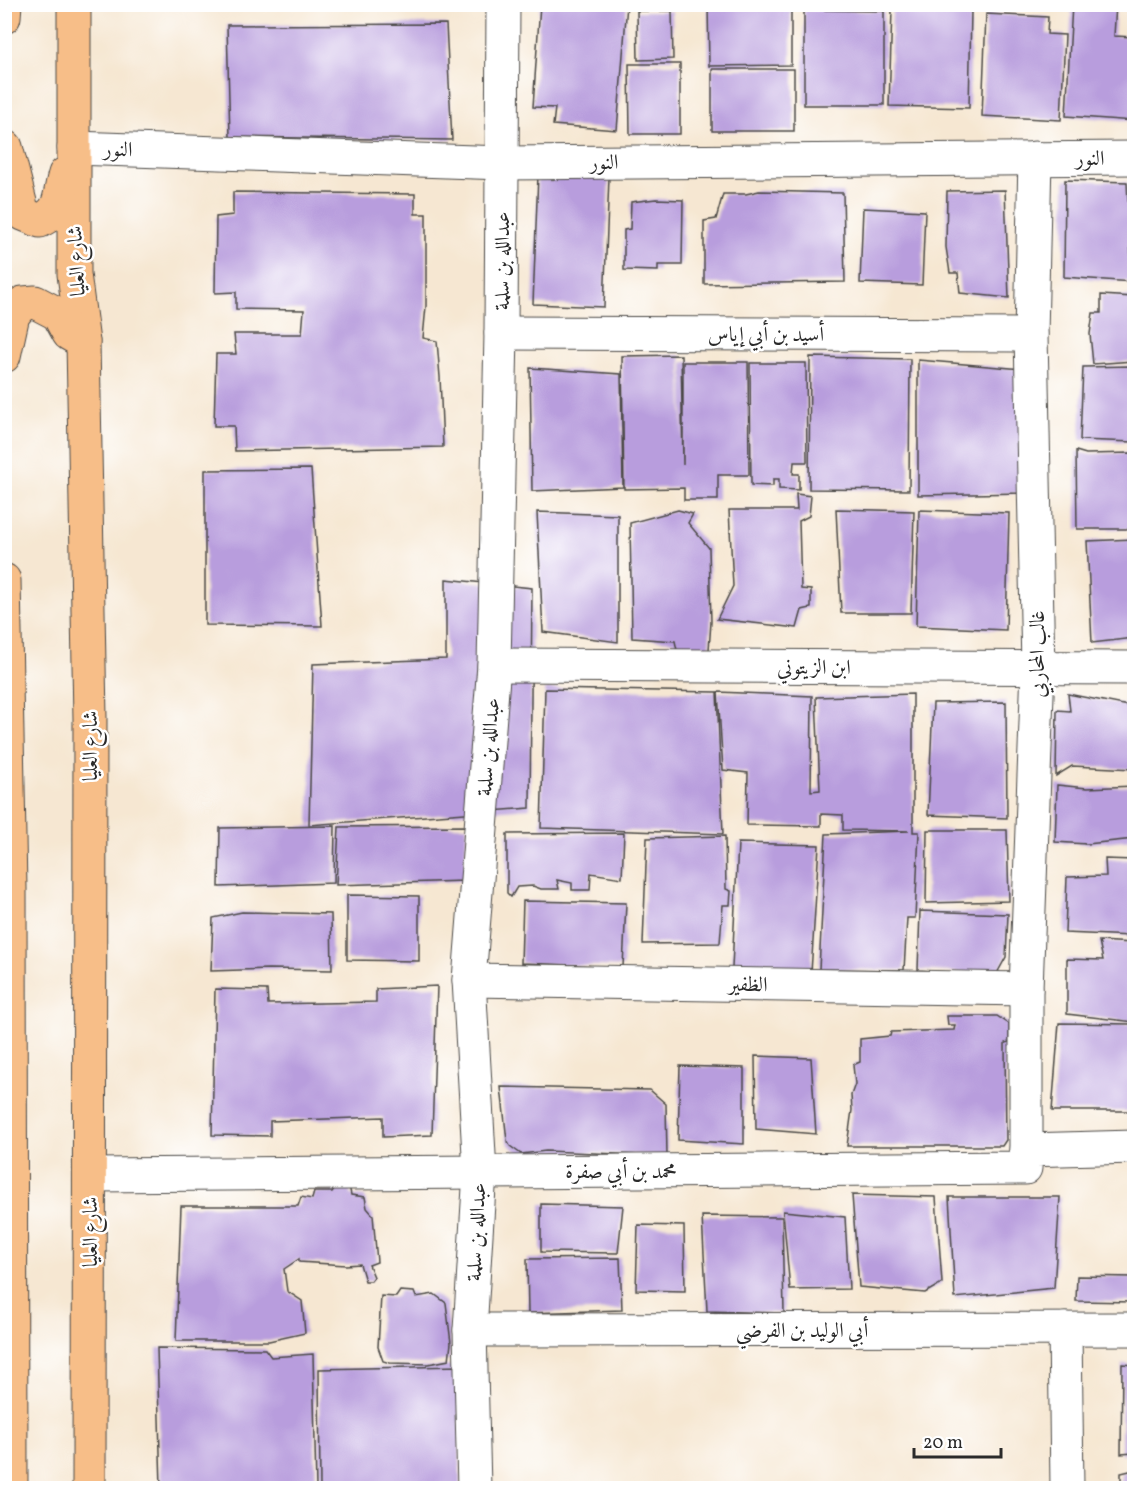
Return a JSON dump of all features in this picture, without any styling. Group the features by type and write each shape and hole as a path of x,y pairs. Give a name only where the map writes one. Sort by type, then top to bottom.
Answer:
{"main road":[{"path":"4,17 5,4"},
{"name":"شارع العليا","path":"74,4 74,274 84,342 90,718 89,1488"},
{"path":"5,151 23,214 40,221 50,216 59,206 61,188 74,148"},
{"path":"4,356 13,315 23,303 35,302 58,314 69,334 84,342"},
{"path":"4,580 7,888 7,1391 10,1488"}],"street":[{"name":"عبدالله بن سلمة","path":"474,1488 470,1330 480,1172 469,980 494,665 501,333 503,4"},
{"name":"النور","path":"74,148 503,163 1134,158"},
{"name":"غالب المحاربي","path":"1026,1150 1026,989 1038,668 1031,335 1035,158"},
{"name":"أسيد بن أبي إياس","path":"501,333 1031,335"},
{"name":"ابن الزيتوني","path":"494,665 1134,668"},
{"name":"الظفير","path":"469,980 1026,989"},
{"path":"1026,1150 1134,1147"},
{"name":"محمد بن أبي صفرة","path":"90,1175 1025,1168 1026,1150"},
{"path":"1065,1329 1066,1488"},
{"name":"أبي الوليد بن الفرضي","path":"470,1330 1134,1329"}],"building":[{"path":"540,4 627,4 617,130 553,125 555,108 533,107"},
{"path":"708,4 791,4 791,65 709,66"},
{"path":"1072,4 1116,4 1114,36 1134,37 1134,121 1066,116"},
{"path":"892,9 971,11 969,108 889,106"},
{"path":"804,10 884,11 884,105 804,105"},
{"path":"637,11 672,11 673,59 638,60"},
{"path":"986,14 1048,17 1047,34 1065,35 1061,120 982,116"},
{"path":"446,24 452,140 230,137 227,25"},
{"path":"629,64 680,64 680,134 630,134"},
{"path":"712,69 794,69 794,131 712,131"},
{"path":"538,174 609,177 604,307 533,304"},
{"path":"1065,180 1127,182 1132,282 1064,277"},
{"path":"1005,190 1009,298 960,293 958,273 950,273 946,247 947,191"},
{"path":"759,191 843,193 845,282 704,284 704,221 716,219 723,194 746,194"},
{"path":"233,192 415,194 415,214 426,214 426,306 423,338 437,341 443,447 235,451 234,426 214,426 216,354 236,354 234,334 302,334 304,310 236,309 236,292 215,293 216,217 233,215"},
{"path":"656,199 683,200 682,265 658,265 658,271 624,270 624,230 630,229 631,202"},
{"path":"863,208 925,211 922,285 860,283"},
{"path":"1101,295 1133,297 1133,361 1093,364 1090,334 1093,313 1101,313"},
{"path":"681,355 683,465 683,362 748,362 749,475 718,475 718,500 684,500 684,488 624,489 622,356"},
{"path":"810,357 910,359 909,490 809,489"},
{"path":"918,360 1022,369 1025,493 918,495"},
{"path":"750,363 806,363 807,462 794,462 793,474 799,474 799,490 779,489 779,479 773,479 773,486 751,485"},
{"path":"1134,366 1134,442 1080,440 1083,367"},
{"path":"530,368 621,374 623,487 532,491"},
{"path":"1076,451 1086,454 1132,453 1134,529 1077,529"},
{"path":"311,469 322,626 205,625 205,470"},
{"path":"796,494 811,496 809,516 799,521 801,589 811,590 811,608 802,610 797,628 717,619 733,586 729,510 797,510"},
{"path":"836,509 914,511 911,613 841,613"},
{"path":"678,510 693,514 688,523 709,548 711,622 709,650 677,650 675,641 632,638 630,523"},
{"path":"919,510 1009,513 1006,630 916,626"},
{"path":"537,512 618,515 618,642 543,632"},
{"path":"1134,539 1134,638 1092,643 1087,541"},
{"path":"446,579 532,588 530,808 309,825 313,664 446,659"},
{"path":"545,689 717,692 723,834 541,828"},
{"path":"718,692 812,696 811,791 820,790 816,697 913,694 913,832 919,832 915,918 907,918 904,970 819,969 826,834 909,831 843,830 843,815 821,814 821,826 747,825 748,773 723,770"},
{"path":"1068,694 1134,707 1134,769 1072,766 1056,776 1057,710 1070,711"},
{"path":"1006,702 1007,818 928,815 933,703"},
{"path":"1057,785 1087,788 1134,786 1134,839 1087,844 1055,842"},
{"path":"335,826 334,883 219,887 220,828"},
{"path":"467,826 464,881 336,885 339,827"},
{"path":"927,830 1007,830 1009,901 926,903"},
{"path":"624,833 622,878 591,873 590,890 572,890 572,883 557,880 559,889 517,887 511,897 507,893 507,834"},
{"path":"725,836 726,889 731,891 730,905 723,905 720,943 643,944 647,838"},
{"path":"738,843 819,845 811,973 732,968"},
{"path":"1105,859 1134,860 1132,936 1065,933 1067,877 1106,876"},
{"path":"347,895 419,896 419,961 347,960"},
{"path":"523,901 626,903 623,967 521,963"},
{"path":"920,911 1008,914 1006,957 996,975 918,970"},
{"path":"242,912 331,914 332,970 211,971 213,918"},
{"path":"1099,941 1132,943 1134,1022 1067,1014 1067,959 1103,960"},
{"path":"437,986 432,1135 383,1137 383,1117 270,1121 270,1136 212,1135 215,989 267,990 268,1004 376,1002 376,989"},
{"path":"947,1016 997,1016 1009,1024 1009,1042 1005,1043 1006,1140 1002,1146 847,1146 852,1110 851,1095 855,1084 853,1065 860,1062 860,1039 890,1036 891,1032 954,1030 955,1025 948,1025"},
{"path":"1059,1023 1134,1024 1134,1111 1052,1111"},
{"path":"755,1056 811,1058 816,1134 756,1129"},
{"path":"680,1066 744,1068 744,1144 678,1140"},
{"path":"501,1087 650,1090 666,1104 667,1156 546,1151 521,1154 507,1141"},
{"path":"344,1184 350,1190 351,1195 365,1197 367,1208 373,1215 377,1262 369,1265 374,1277 371,1281 365,1281 360,1264 299,1262 299,1259 284,1269 287,1291 302,1301 305,1333 269,1341 176,1341 181,1206 298,1206 301,1197 312,1199 314,1192 332,1192 336,1187"},
{"path":"852,1195 936,1197 942,1283 925,1293 859,1287"},
{"path":"949,1197 1060,1197 1054,1288 955,1298"},
{"path":"541,1204 623,1206 618,1253 541,1252"},
{"path":"783,1211 845,1217 849,1289 790,1290"},
{"path":"702,1216 782,1217 784,1313 707,1311"},
{"path":"638,1225 684,1226 685,1291 636,1290"},
{"path":"620,1258 622,1310 528,1313 527,1259"},
{"path":"1077,1276 1134,1277 1134,1302 1076,1301"},
{"path":"400,1291 414,1292 416,1297 434,1294 446,1303 451,1343 449,1360 428,1364 383,1361 378,1347 381,1296 396,1297"},
{"path":"157,1348 265,1349 271,1357 313,1354 316,1488 161,1488"},
{"path":"1122,1364 1134,1365 1134,1453 1121,1454"},
{"path":"460,1366 460,1488 320,1488 319,1369"},
{"path":"1134,1470 1134,1488 1121,1488 1121,1473"}]}
